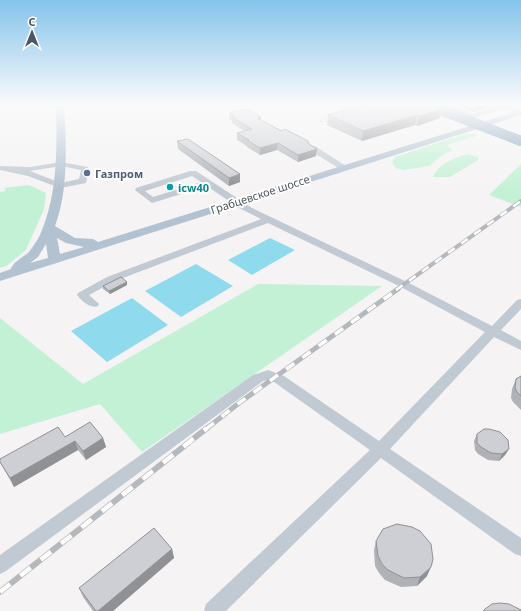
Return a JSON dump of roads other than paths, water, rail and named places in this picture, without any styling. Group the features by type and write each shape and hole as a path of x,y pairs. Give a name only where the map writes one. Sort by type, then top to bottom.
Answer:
{"highway":[{"path":"499,133 521,141"},
{"path":"509,133 521,137"}],"main road":[{"path":"1,276 25,263 34,253 50,228 60,186 60,133"},
{"name":"Грабцевское шоссе","path":"1,276 456,133"},
{"path":"50,228 67,240 77,243 107,242"},
{"path":"50,228 54,259"}],"street":[{"path":"312,148 345,168"},
{"path":"0,168 30,169 61,164 85,169 83,180 60,186 44,178 10,169"},
{"path":"207,183 152,200 140,190 193,173 235,202 267,220 403,284 521,346"},
{"path":"94,304 82,295 111,279 247,229 267,220"},
{"path":"213,611 380,450 521,302"},
{"path":"0,565 258,378 268,375 279,379 521,548"}],"water":[{"path":"270,238 295,250 252,275 228,260"},
{"path":"196,264 233,286 181,317 145,291"},
{"path":"132,298 168,325 107,362 71,331"}],"railway":[{"path":"396,290 521,201"},
{"path":"206,429 239,403 398,289"},
{"path":"0,592 207,428"}],"place":[{"name":"Газпром","path":"87,173"},
{"name":"icw40","path":"170,187"}]}
